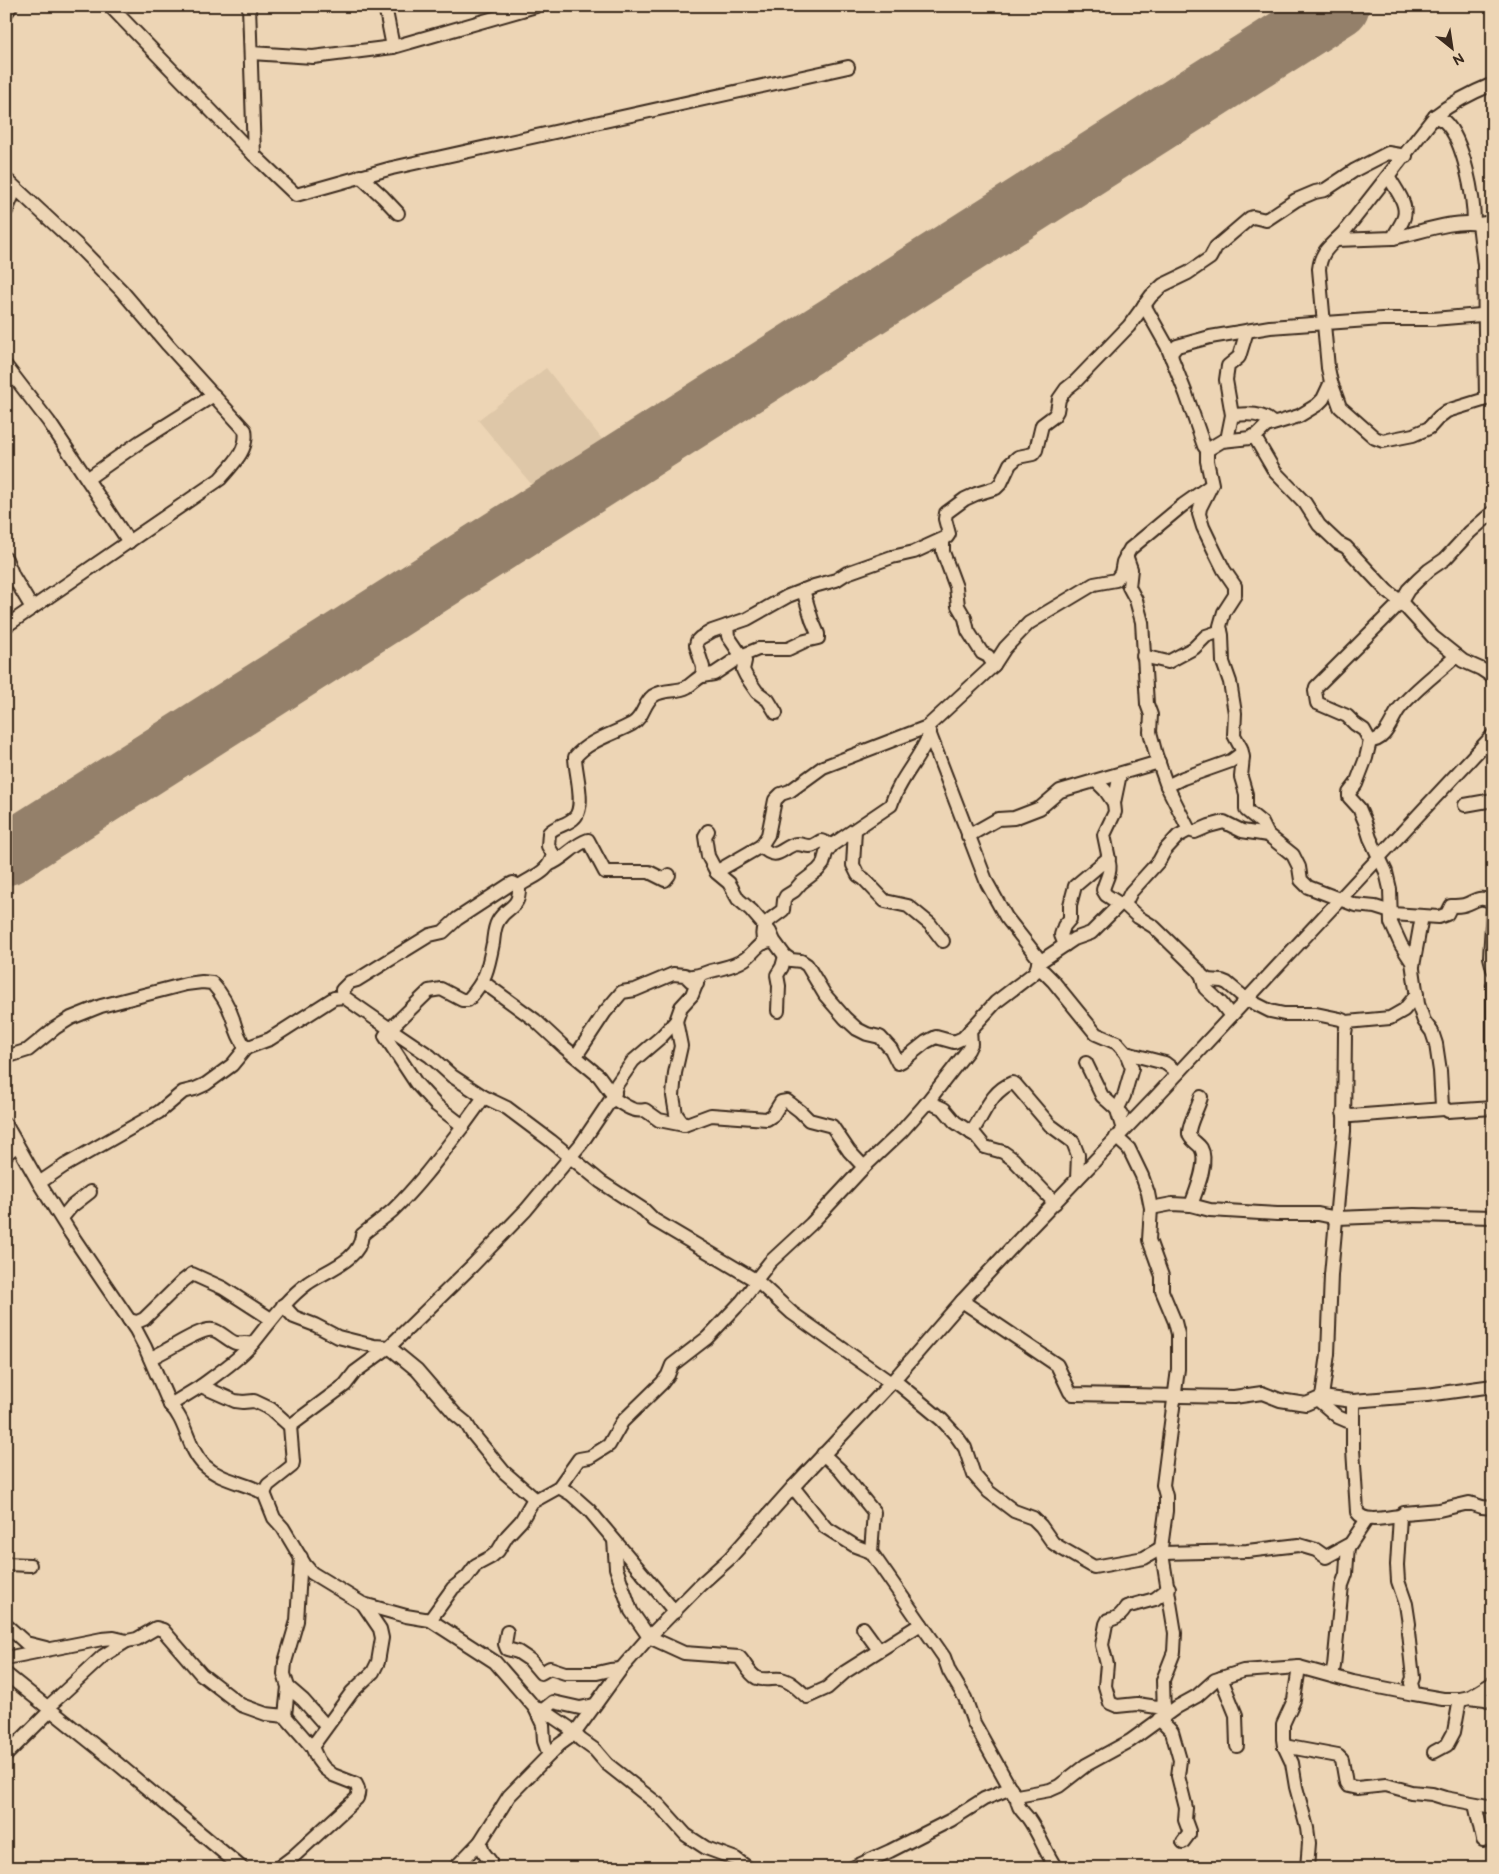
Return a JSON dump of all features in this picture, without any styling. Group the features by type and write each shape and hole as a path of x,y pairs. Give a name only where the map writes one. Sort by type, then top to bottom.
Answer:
{"street":[{"path":"6,13 11,6"},
{"path":"110,6 254,155 296,195 360,176 421,161 848,67"},
{"path":"248,6 254,155"},
{"path":"385,6 393,47"},
{"path":"251,53 313,57 393,47 536,6"},
{"path":"1435,116 1445,122 1460,149 1468,172 1484,265 1489,314 1484,370 1490,395 1482,401 1447,411 1438,417 1430,428 1383,441 1375,438 1340,407 1331,382 1328,368 1319,269 1320,260 1330,245 1406,156 1420,134 1435,116 1467,95 1493,84"},
{"path":"702,676 703,672 696,646 697,641 712,631 747,619 788,596 803,590 836,580 847,573 914,552 943,540 949,534 945,518 946,513 965,499 996,488 1010,464 1018,457 1033,454 1036,450 1042,425 1054,416 1062,394 1128,326 1163,285 1188,273 1210,258 1216,247 1250,218 1266,220 1296,200 1315,192 1326,190 1355,170 1388,153 1406,156"},
{"path":"360,176 384,197 398,213"},
{"path":"1389,177 1394,189 1404,202 1405,210 1404,218 1393,238"},
{"path":"6,212 12,197 8,181"},
{"path":"6,626 220,479 240,455 247,440 245,430 115,283 8,181"},
{"path":"1336,240 1393,238 1444,226 1493,222"},
{"path":"1144,305 1172,350 1204,446 1207,450 1207,461 1212,484 1200,508 1200,519 1224,570 1236,586 1235,595 1221,618 1221,631 1223,662 1230,682 1235,712 1234,735 1241,748 1243,758 1241,777 1246,794 1246,810 1262,823 1268,835 1293,855 1299,867 1301,880 1308,887 1338,900 1361,907 1375,907 1391,913 1422,916 1443,916 1451,906 1462,906 1476,899 1488,900 1493,903"},
{"path":"1172,350 1210,337 1247,330 1302,324 1489,314"},
{"path":"1226,440 1232,415 1226,380 1228,366 1239,357 1247,330"},
{"path":"6,366 50,422 129,542"},
{"path":"1207,450 1226,440 1250,438 1266,426 1299,416 1323,399 1331,382"},
{"path":"87,479 214,395"},
{"path":"1232,415 1256,414 1266,418 1272,424"},
{"path":"1254,436 1275,472 1305,503 1319,525 1338,543 1346,547 1433,636 1463,662 1481,669 1493,677"},
{"path":"1189,830 1178,836 1164,850 1159,861 1131,892 1123,904 1091,933 1065,945 1038,966 1034,973 996,1002 963,1038 954,1042 936,1037 926,1042 902,1062 898,1063 891,1049 880,1038 857,1029 835,1007 825,995 807,965 785,956 761,932 764,925 783,910 786,896 823,864 826,853 832,846 891,805 894,794 912,764 918,758 928,730 991,660 1030,623 1061,603 1094,584 1116,580 1122,573 1126,556 1130,549 1183,505 1212,484"},
{"path":"1413,966 1391,923 1390,889 1386,872 1378,858 1359,808 1349,797 1349,793 1356,784 1366,758 1370,741 1364,730 1347,716 1317,703 1316,687 1400,602 1418,580 1445,559 1470,532 1493,512"},
{"path":"943,540 943,552 956,587 958,606 965,618 968,630 977,645 982,653 991,660"},
{"path":"1126,556 1131,569 1129,587 1136,600 1142,622 1147,704 1152,715 1150,732 1167,786 1189,830 1195,832 1224,822 1242,831 1268,835"},
{"path":"6,560 32,608"},
{"path":"39,1183 89,1151 159,1112 183,1092 206,1084 232,1065 246,1048 270,1039 340,995 350,982 357,980 430,935 443,932 457,919 509,885 519,886 543,872 550,864 552,854 547,841 549,833 575,818 580,809 579,780 575,760 577,754 612,733 637,721 643,713 647,702 659,692 684,688 694,680 702,676 714,674 741,656 758,649 788,649 818,638 803,590"},
{"path":"727,626 728,636 745,661 743,670 746,676 757,692 768,700 776,713"},
{"path":"1143,656 1168,662 1194,648 1206,636 1221,631"},
{"path":"1370,741 1376,741 1381,738 1399,709 1456,656"},
{"path":"928,730 987,883 1001,909 1036,955 1038,966 1053,981 1091,1031 1117,1044 1126,1053 1132,1068 1124,1096 1117,1110 1120,1133 1135,1160 1148,1193 1151,1208 1149,1240 1162,1276 1162,1291 1178,1334 1178,1369 1163,1485 1166,1496 1166,1511 1162,1555 1175,1633 1174,1652 1163,1680 1162,1713"},
{"path":"721,872 761,846 768,835 775,800 782,794 823,767 928,730"},
{"path":"455,1868 480,1842 509,1796 566,1738 574,1734 621,1669 649,1637 729,1558 823,1454 892,1382 962,1301 1178,1073 1493,735"},
{"path":"1167,786 1183,778 1231,761 1242,753"},
{"path":"968,836 998,819 1014,818 1040,808 1060,791 1159,762"},
{"path":"1103,890 1110,870 1104,835 1115,812 1114,803 1120,774"},
{"path":"1096,781 1114,803"},
{"path":"1464,806 1493,800"},
{"path":"855,830 853,865 858,876 864,879 885,901 908,906 930,924 943,941"},
{"path":"708,831 705,836 708,856 729,883 738,899 764,925"},
{"path":"550,864 556,862 572,847 588,840 605,872 649,872 665,880 669,875"},
{"path":"761,846 765,851 772,854 798,844 812,846 821,842 832,846"},
{"path":"1065,945 1060,935 1070,919 1075,886 1082,878 1108,859"},
{"path":"1082,878 1096,882 1106,895 1123,904 1138,917 1154,927 1202,976 1208,980 1227,983 1246,999 1270,1010 1284,1014 1316,1014 1347,1022 1390,1018 1404,1010 1417,994"},
{"path":"463,1126 436,1105 416,1083 385,1036 429,991 441,989 466,1001 483,982 489,963 494,931 500,919 516,905 519,886"},
{"path":"1493,908 1490,957 1493,968"},
{"path":"1422,916 1413,966 1418,1004 1424,1021 1432,1032 1436,1044 1440,1071 1441,1103 1444,1109"},
{"path":"290,1426 345,1385 355,1372 389,1347 507,1230 581,1144 614,1095 621,1077 633,1061 676,1021 681,1008 692,995 695,979 707,972 732,966 746,958 760,944 769,942"},
{"path":"778,1011 779,986 777,975 782,967 785,956"},
{"path":"576,1056 605,1012 622,992 635,990 673,974 695,979"},
{"path":"1202,976 1205,988 1221,1003 1231,1016"},
{"path":"6,1057 28,1050 62,1023 90,1010 154,992 202,982 212,983 217,988 233,1019 240,1040 246,1048"},
{"path":"483,982 528,1015 600,1076 614,1095 630,1109 636,1111 646,1110 659,1120 684,1125 711,1115 767,1119 781,1102 787,1102 800,1110 808,1120 832,1126 849,1151 864,1167"},
{"path":"1493,986 1493,1046"},
{"path":"340,995 430,1056 452,1076 484,1097 507,1108 601,1182 644,1210 654,1220 757,1281 792,1313 935,1414 955,1434 965,1448 974,1475 989,1492 1014,1511 1033,1518 1053,1543 1094,1567 1162,1555 1247,1551 1298,1545 1316,1550 1326,1557 1341,1550 1345,1545 1349,1546"},
{"path":"676,1021 681,1046 675,1073 673,1096 676,1114 684,1125"},
{"path":"1320,1399 1328,1354 1331,1274 1346,1118 1345,1033 1347,1022"},
{"path":"430,1620 453,1588 467,1577 476,1565 491,1557 498,1550 507,1536 521,1521 535,1499 559,1487 579,1459 597,1453 609,1445 622,1422 662,1382 668,1375 672,1365 707,1338 742,1301 770,1262 811,1224 864,1167 919,1113 968,1050 971,1044 970,1030"},
{"path":"1126,1053 1165,1063 1178,1073"},
{"path":"1086,1063 1102,1096 1121,1114 1134,1119"},
{"path":"971,1133 984,1113 989,1101 999,1090 1008,1084 1015,1084 1050,1124 1073,1142 1078,1155 1077,1179"},
{"path":"170,1404 224,1371 307,1284 355,1253 362,1242 362,1235 381,1222 427,1173 484,1097"},
{"path":"1191,1205 1202,1171 1204,1157 1202,1150 1191,1138 1189,1132 1201,1097"},
{"path":"925,1105 935,1104 944,1109 955,1122 971,1133 985,1147 1003,1152 1013,1159 1055,1202"},
{"path":"1346,1118 1444,1109 1457,1111 1493,1108"},
{"path":"6,1125 39,1183 129,1320 150,1358 170,1404 177,1412 198,1457 204,1465 225,1479 250,1486 264,1493 274,1518 283,1528 312,1573 363,1604 406,1616 430,1620 495,1662 539,1709 568,1727 595,1750 607,1764 660,1805 686,1834 706,1848 736,1859 748,1868"},
{"path":"6,1154 17,1144"},
{"path":"62,1218 72,1206 90,1192"},
{"path":"1318,1214 1339,1195"},
{"path":"1151,1208 1172,1204 1191,1205 1210,1210 1277,1214 1318,1214 1337,1218 1414,1215 1493,1217"},
{"path":"129,1320 137,1322 144,1319 182,1281 192,1274 315,1324 338,1337 374,1346 389,1347 417,1370 455,1414 466,1423 472,1434 504,1472 535,1499"},
{"path":"962,1301 1057,1365 1071,1393 1234,1397 1262,1393 1280,1400 1306,1404 1320,1399 1353,1401 1427,1395 1493,1386"},
{"path":"150,1358 207,1330 214,1330 234,1343 244,1342 251,1344"},
{"path":"201,1386 235,1400 243,1402 254,1401 263,1405 271,1409 290,1426 292,1466 268,1485 264,1493"},
{"path":"1320,1399 1338,1417 1352,1422"},
{"path":"1353,1401 1352,1422 1357,1512 1361,1517 1367,1519 1400,1516 1404,1513 1439,1510 1469,1503 1493,1508"},
{"path":"823,1454 840,1470 859,1495 873,1509 875,1520 871,1552"},
{"path":"559,1487 571,1494 589,1510 675,1612"},
{"path":"793,1487 825,1528 855,1546 871,1552 944,1657 949,1671 965,1698 974,1722 1014,1792 1020,1809 1041,1839 1056,1868"},
{"path":"1400,1516 1398,1581 1406,1604 1409,1624 1408,1632 1413,1678 1411,1683 1414,1694"},
{"path":"1332,1675 1342,1585 1346,1574 1349,1546 1367,1519"},
{"path":"614,1540 616,1568 631,1611 649,1637 684,1653 739,1657 745,1667 756,1677 760,1679 782,1679 793,1685 806,1697 828,1688 845,1672 920,1624"},
{"path":"285,1716 288,1687 284,1674 285,1662 297,1621 301,1558"},
{"path":"6,1564 30,1565"},
{"path":"1169,1588 1155,1599 1126,1607 1123,1613 1115,1619 1108,1620 1102,1646 1107,1664 1105,1686 1110,1703 1117,1706 1137,1704 1157,1707 1172,1732 1180,1760 1178,1776 1186,1808 1185,1820 1188,1831 1183,1842"},
{"path":"312,1747 352,1692 373,1672 378,1662 382,1638 380,1629 363,1604"},
{"path":"6,1625 26,1643 41,1648 59,1648"},
{"path":"6,1755 49,1708 103,1656 127,1641 136,1639 156,1628 163,1630 201,1674 241,1705 266,1714 285,1716 312,1747 324,1768 333,1775 356,1784 359,1790 357,1798 283,1865"},
{"path":"863,1628 879,1650"},
{"path":"507,1632 505,1644 507,1649 530,1660 541,1673 550,1668 565,1672 597,1673 621,1669"},
{"path":"6,1658 102,1639 114,1638 127,1641"},
{"path":"1299,1667 1294,1700 1284,1724 1284,1746 1292,1763 1307,1828 1309,1843 1307,1868"},
{"path":"852,1868 951,1820 984,1799 1014,1792 1050,1790 1059,1786 1086,1765 1122,1746 1162,1713 1197,1696 1221,1678 1243,1671 1299,1667 1353,1682 1414,1694 1443,1699 1485,1698 1493,1702"},
{"path":"6,1674 242,1868"},
{"path":"1221,1678 1236,1715 1237,1746"},
{"path":"1434,1752 1447,1745 1454,1732 1465,1698 1493,1683"},
{"path":"288,1687 303,1700 326,1726"},
{"path":"539,1709 553,1702 580,1708 594,1705"},
{"path":"539,1709 544,1741 549,1755"},
{"path":"1284,1746 1338,1756 1342,1760 1346,1784 1352,1788 1386,1785 1410,1792 1432,1794 1493,1807"},
{"path":"1475,1804 1483,1840"},
{"path":"480,1842 483,1852 490,1861 486,1868"},
{"path":"283,1865 299,1868"}],"shaded area":[{"path":"546,368 612,452 542,497 478,420"}],"runway":[{"path":"6,855 1339,6"}]}
